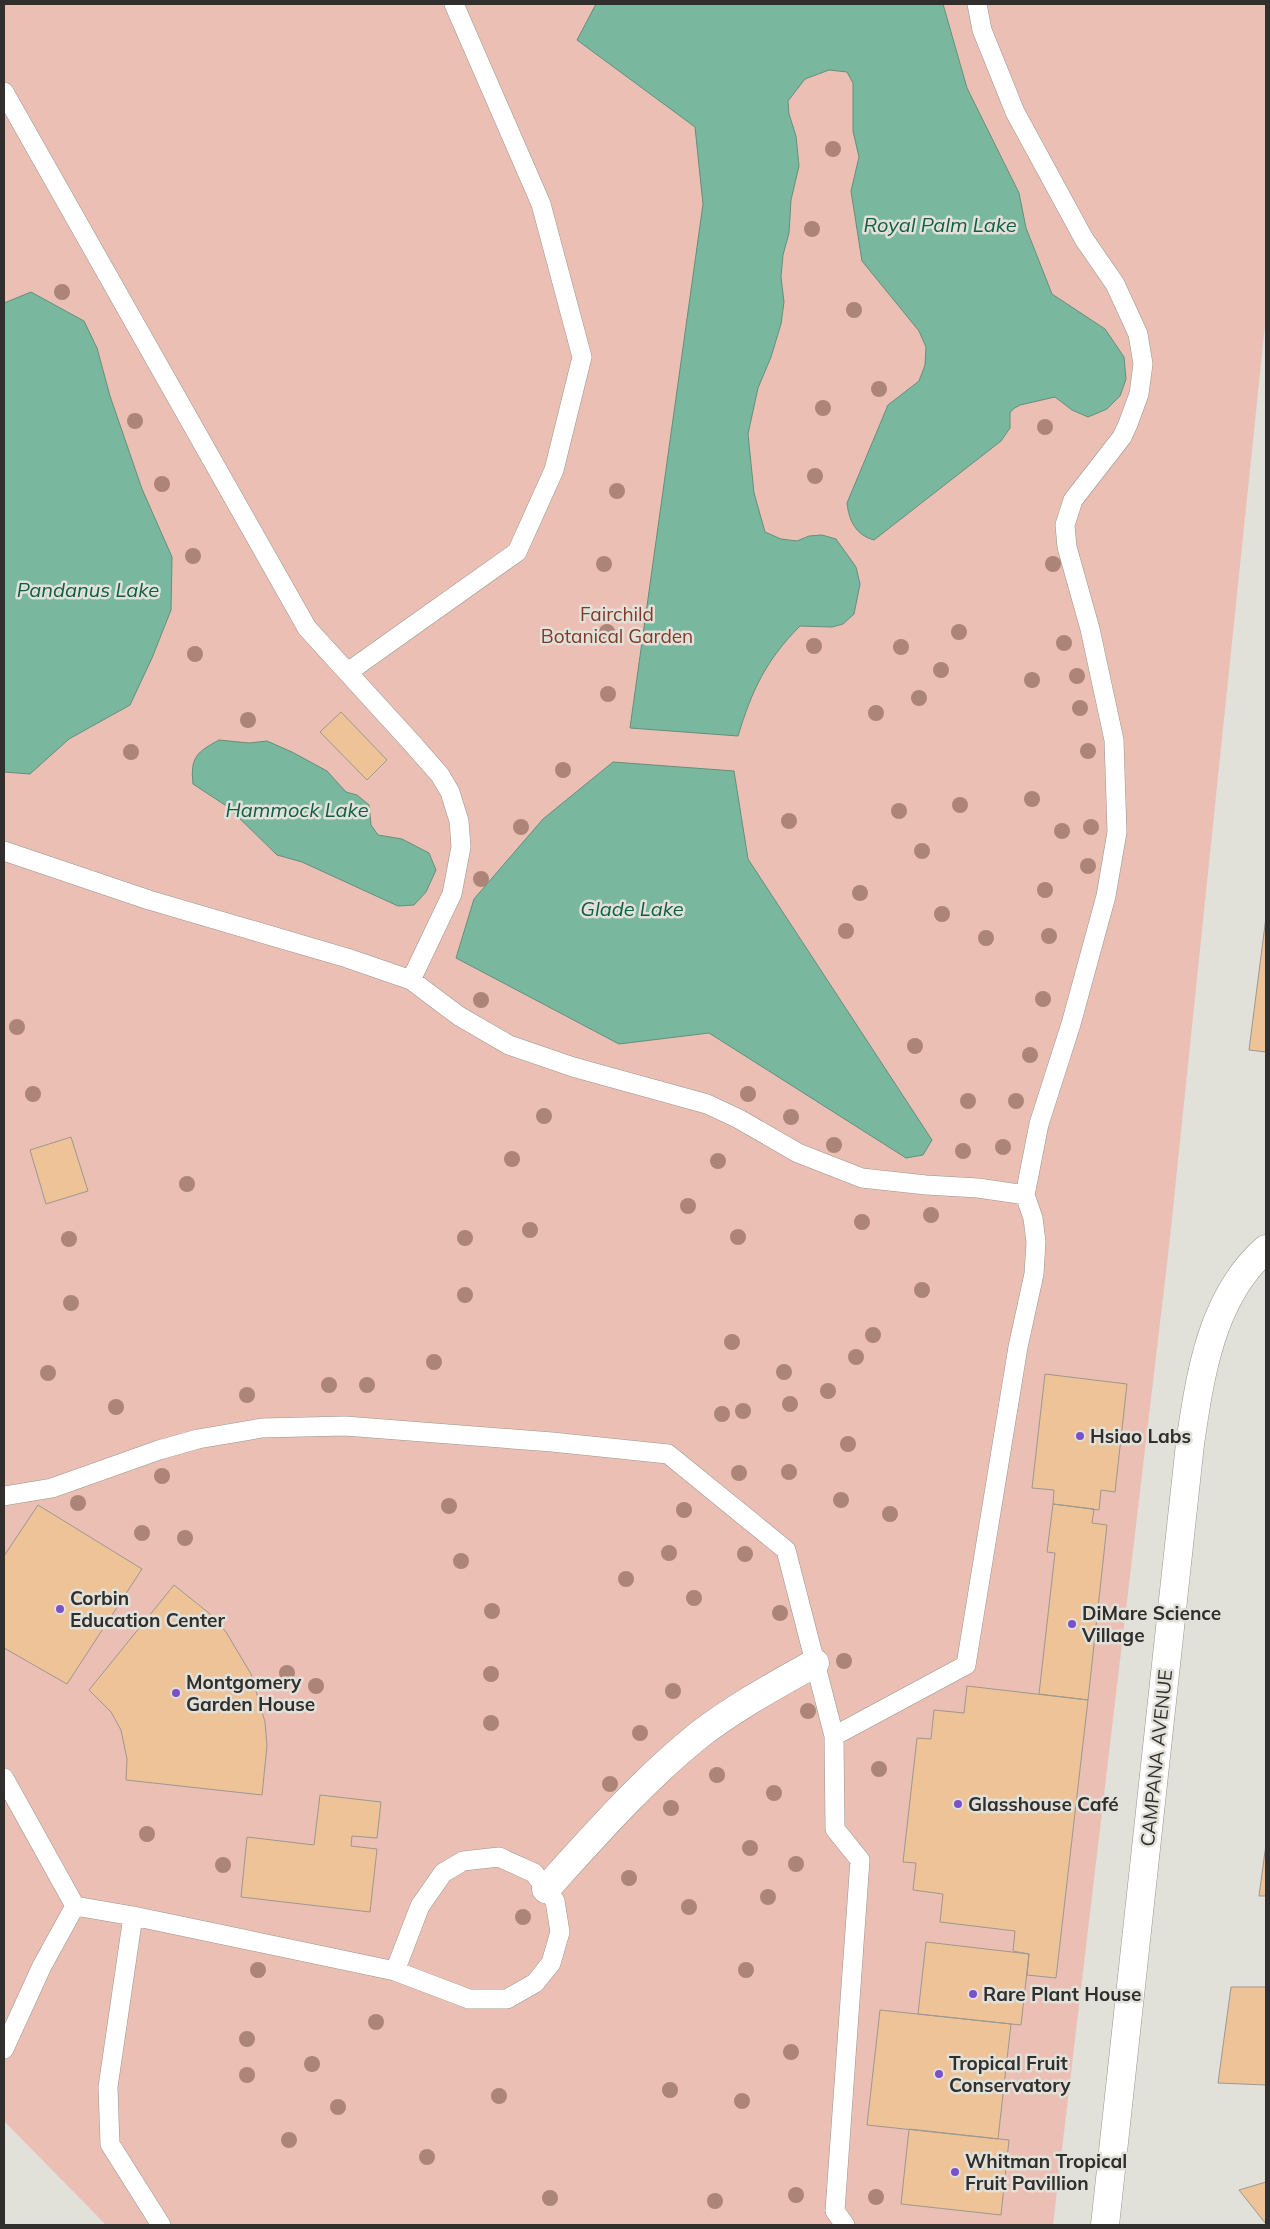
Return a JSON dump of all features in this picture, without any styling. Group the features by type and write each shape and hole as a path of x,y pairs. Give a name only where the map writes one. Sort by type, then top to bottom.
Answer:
{"street":[{"name":"CAMPANA AVENUE","path":"1106,2225 1196,1405 1201,1375 1217,1324 1232,1293 1246,1272 1266,1249"},
{"path":"546,1889 616,1813 699,1736 750,1700 815,1663"}],"lane":[{"path":"348,672 517,552 554,470 582,357 541,204 454,4"},
{"path":"834,1736 966,1665 1018,1347 1034,1274 1036,1242 1033,1218 1025,1195 1039,1124 1071,1024 1106,896 1117,832 1114,740 1090,629 1067,547 1065,525 1073,500 1122,436 1128,424 1139,394 1142,356 1138,334 1115,284 1084,239 1015,112 982,30 977,4"},
{"path":"4,92 306,628 440,775 450,792 459,822 461,847 454,887 411,980"},
{"path":"4,851 149,900 347,958 411,980 459,1016 508,1045 573,1067 707,1104 739,1119 798,1153 862,1178 978,1188 1025,1195"},
{"path":"4,1496 52,1488 159,1450 198,1439 262,1428 345,1426 552,1442 668,1454 786,1550 834,1736 835,1829 860,1860 835,2211 845,2225"},
{"path":"4,1778 75,1906"},
{"path":"75,1906 133,1916 395,1970 469,1999 507,1999 535,1983 551,1963 560,1932 555,1901 534,1873 499,1857 463,1861 442,1873 420,1906 395,1970"},
{"path":"4,2049 42,1966 75,1906"},
{"path":"133,1916 108,2087 110,2144 161,2225"}],"green space":[{"name":"Fairchild Botanical Garden","path":"4,4 1266,4 1266,316 1169,1247 1053,2225 106,2225 4,2121"}],"water":[{"name":"Royal Palm Lake","path":"596,4 943,4 967,88 1019,193 1026,228 1052,294 1105,329 1124,357 1126,379 1120,396 1107,409 1088,417 1072,410 1055,397 1020,405 1010,413 1010,428 1001,441 874,540 862,535 854,526 847,503 888,405 919,381 925,365 926,347 919,331 862,261 851,191 859,157 853,131 853,83 847,72 829,70 805,79 788,101 789,114 796,136 799,166 791,200 789,233 783,255 781,277 784,302 781,324 771,357 758,388 748,434 754,493 765,532 781,539 797,541 809,536 822,535 836,539 856,567 860,584 854,614 843,624 832,627 800,626 778,651 761,676 738,736 630,728 703,204 695,127 577,40"},
{"name":"Pandanus Lake","path":"31,292 84,321 97,348 110,396 142,489 172,557 171,610 152,658 130,705 69,739 30,774 4,772 4,303"},
{"name":"Hammock Lake","path":"219,740 249,743 267,741 327,771 346,792 357,795 369,805 371,825 378,835 402,839 429,853 436,870 426,892 414,905 398,906 302,862 277,855 228,807 193,784 194,761 200,752"},
{"name":"Glade Lake","path":"613,762 734,771 748,859 932,1140 923,1155 906,1158 709,1033 619,1044 456,958 474,899 543,819"}],"building":[{"path":"341,712 387,760 367,780 320,732"},
{"path":"1266,917 1266,1052 1249,1050"},
{"path":"71,1137 88,1191 46,1204 30,1150"},
{"name":"Hsiao Labs","path":"1045,1374 1127,1384 1115,1492 1101,1490 1099,1510 1053,1504 1054,1490 1032,1488"},
{"name":"DiMare Science Village","path":"1053,1504 1094,1509 1092,1523 1107,1525 1088,1700 1039,1694 1055,1553 1047,1552"},
{"name":"Corbin Education Center","path":"38,1505 142,1569 67,1684 4,1648 4,1556"},
{"name":"Montgomery Garden House","path":"174,1585 210,1614 226,1632 251,1674 265,1722 267,1746 262,1795 126,1780 127,1759 121,1730 111,1712 89,1690"},
{"path":"967,1686 1088,1700 1056,1978 1027,1975 1029,1954 1013,1951 1015,1931 940,1922 943,1894 913,1890 916,1863 903,1862 917,1738 931,1739 934,1710 964,1713"},
{"path":"320,1795 381,1802 377,1838 352,1836 351,1846 377,1849 370,1912 241,1897 247,1837 314,1845"},
{"path":"1266,1844 1266,1896 1259,1896"},
{"name":"Rare Plant House","path":"926,1942 1029,1954 1021,2025 918,2014"},
{"path":"1231,1987 1266,1987 1266,2085 1218,2083"},
{"name":"Tropical Fruit Conservatory","path":"880,2010 1011,2024 998,2139 867,2125"},
{"name":"Whitman Tropical Fruit Pavillion","path":"909,2129 1009,2140 1001,2215 901,2204"},
{"path":"1266,2182 1266,2224 1239,2190"}],"place":[{"name":"Hsiao Labs","path":"1080,1436"},
{"name":"Corbin Education Center","path":"60,1609"},
{"name":"DiMare Science Village","path":"1072,1624"},
{"name":"Montgomery Garden House","path":"176,1693"},
{"name":"Glasshouse Café","path":"958,1804"},
{"name":"Rare Plant House","path":"973,1994"},
{"name":"Tropical Fruit Conservatory","path":"939,2074"},
{"name":"Whitman Tropical Fruit Pavillion","path":"955,2172"}]}
